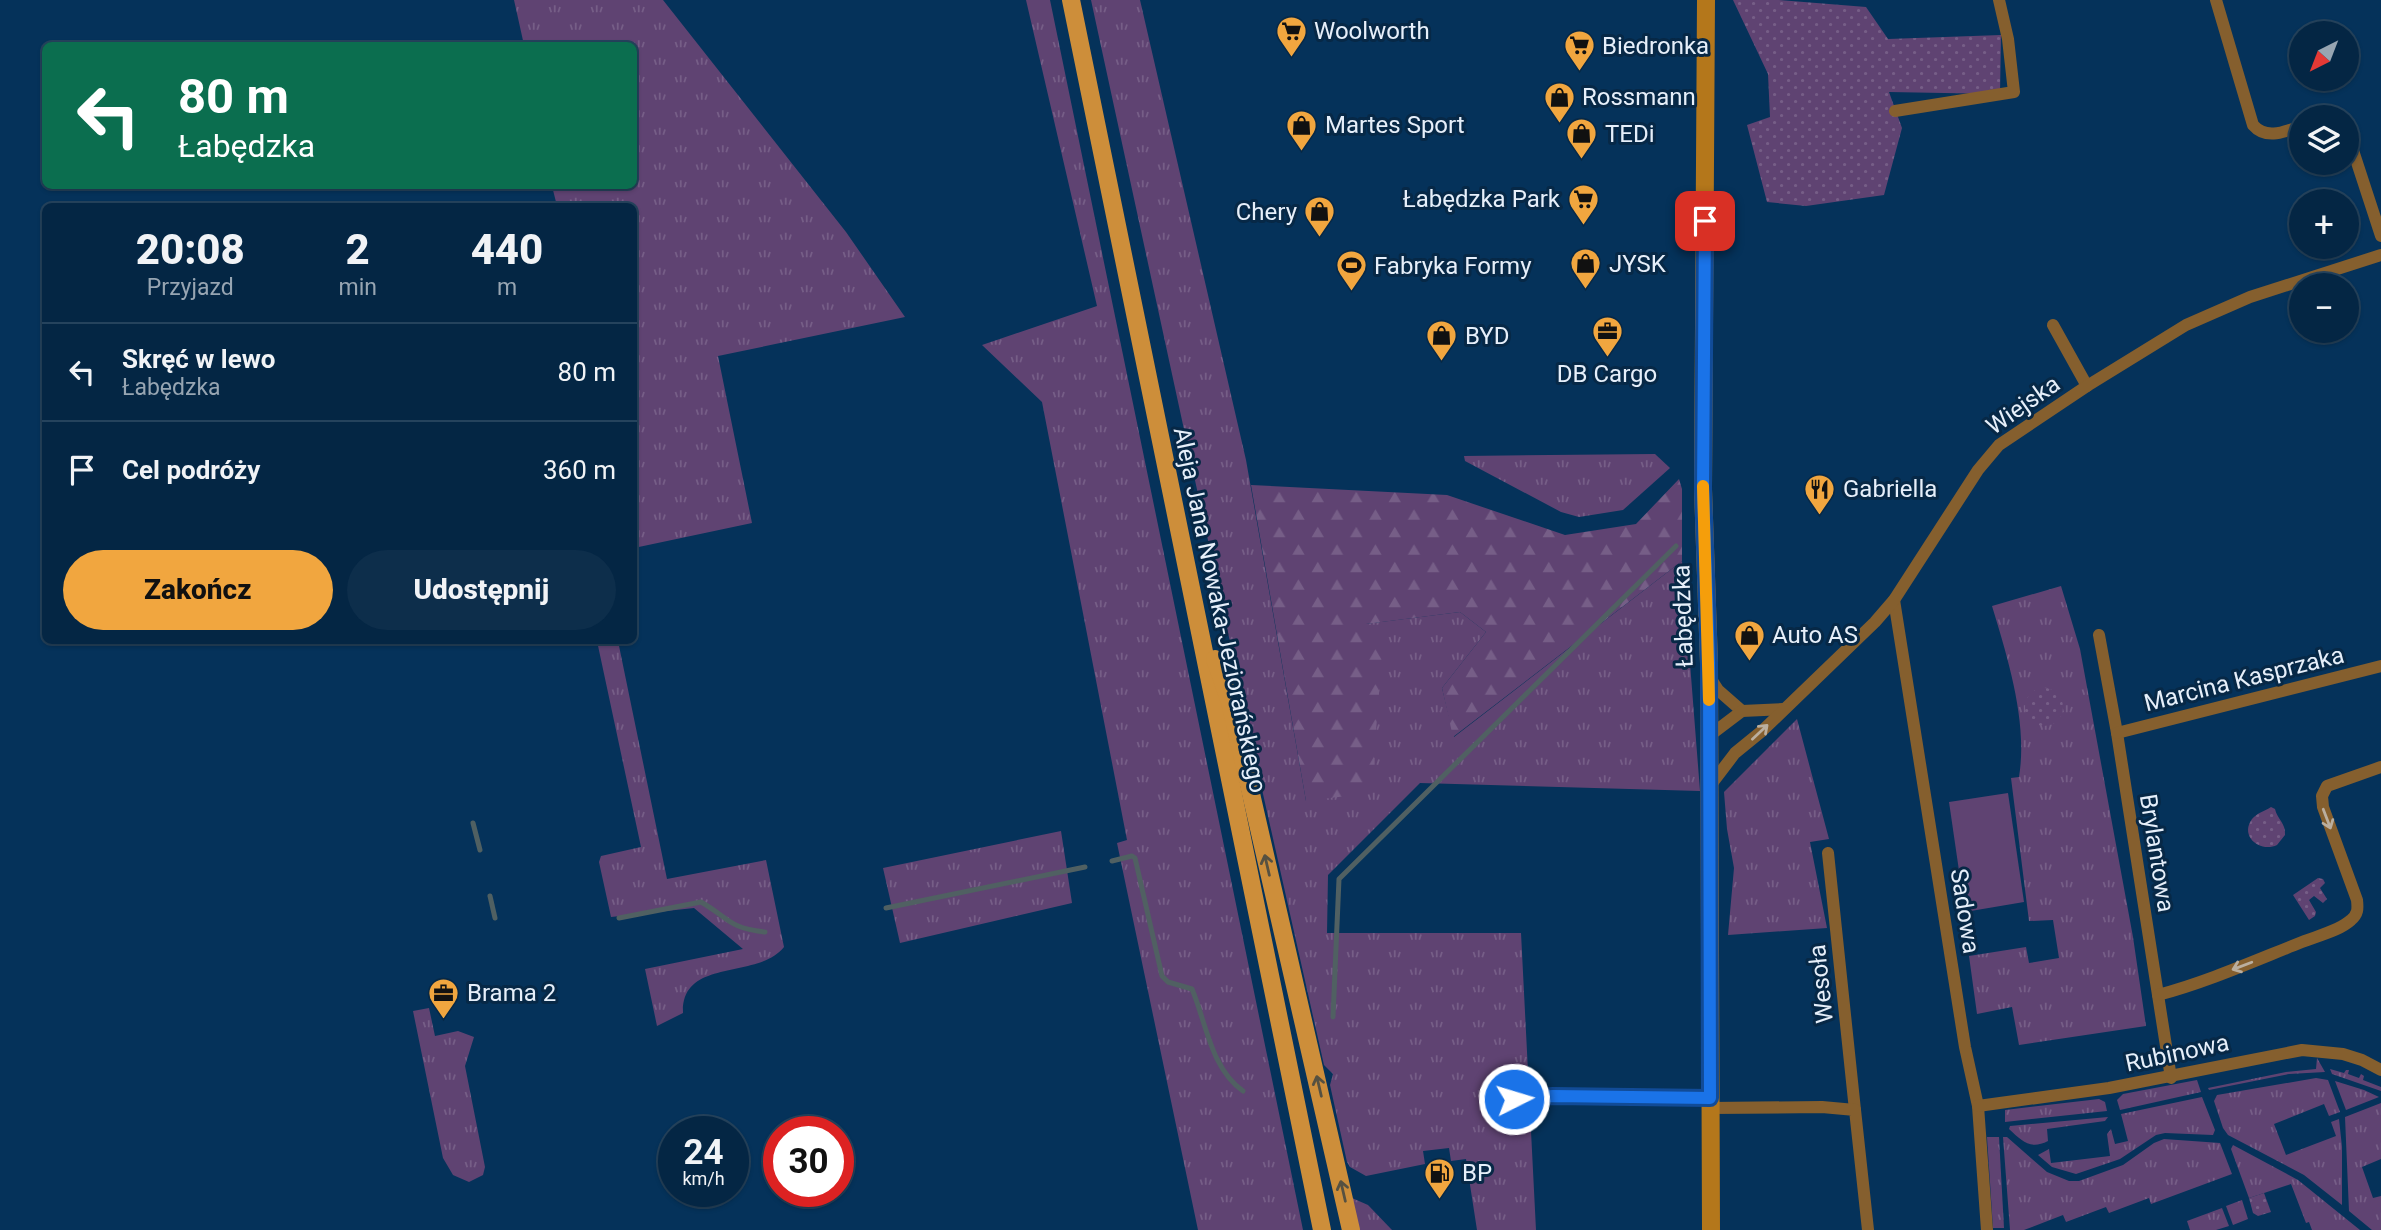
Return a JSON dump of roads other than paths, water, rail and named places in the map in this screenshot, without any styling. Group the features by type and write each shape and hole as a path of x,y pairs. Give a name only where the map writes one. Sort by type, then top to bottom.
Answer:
{"main road":[{"name":"Aleja Jana Nowaka-Jeziorańskiego","path":"1071,0 1322,1230"},
{"path":"1191,586 1230,702 1351,1230"}],"street":[{"name":"Łabędzka","path":"1706,0 1703,489 1709,677 1711,1230"},
{"path":"1895,111 2014,92 2008,39 1999,0"},
{"path":"2216,0 2250,119 2257,130 2270,134 2289,129"},
{"path":"2359,169 2381,236"},
{"name":"Wiejska","path":"1710,786 1735,753 1754,738 1894,600 1988,456 2014,433 2170,334 2250,297 2381,256"},
{"path":"2053,325 2087,386"},
{"name":"Sadowa","path":"1894,600 1965,1046 1978,1106 1987,1230"},
{"name":"Brylantowa","path":"2099,635 2171,1078"},
{"name":"Marcina Kasprzaka","path":"2117,733 2381,666"},
{"path":"1709,677 1718,690 1742,711"},
{"path":"1735,753 1718,751 1709,739 1742,711 1783,709"},
{"path":"2158,995 2188,987 2265,957 2337,928 2355,917 2357,900 2323,807 2322,796 2327,786 2381,767"},
{"name":"Wesoła","path":"1828,853 1868,1230"},
{"name":"Rubinowa","path":"1978,1106 2171,1078 2302,1050 2343,1054 2381,1070"},
{"path":"1514,1099 1553,1096 1855,1110"}],"waterway":[{"path":"1333,1017 1339,879 1676,546"},
{"path":"473,823 480,850"},
{"path":"1112,861 1132,856 1135,858 1162,976 1168,982 1192,989 1216,1058 1232,1082 1243,1091"},
{"path":"886,908 1085,867"},
{"path":"490,896 495,918"},
{"path":"619,918 701,902 736,925 765,932"}],"place":[{"name":"Woolworth","path":"1291,58"},
{"name":"Biedronka","path":"1579,73"},
{"name":"Rossmann","path":"1559,124"},
{"name":"Martes Sport","path":"1302,152"},
{"name":"TEDi","path":"1582,161"},
{"name":"Łabędzka Park","path":"1583,226"},
{"name":"Chery","path":"1320,239"},
{"name":"JYSK","path":"1586,291"},
{"name":"Fabryka Formy","path":"1351,293"},
{"name":"DB Cargo","path":"1607,359"},
{"name":"BYD","path":"1442,363"},
{"name":"Gabriella","path":"1820,516"},
{"name":"Auto AS","path":"1749,662"},
{"name":"Brama 2","path":"444,1020"},
{"name":"BP","path":"1439,1200"}]}
